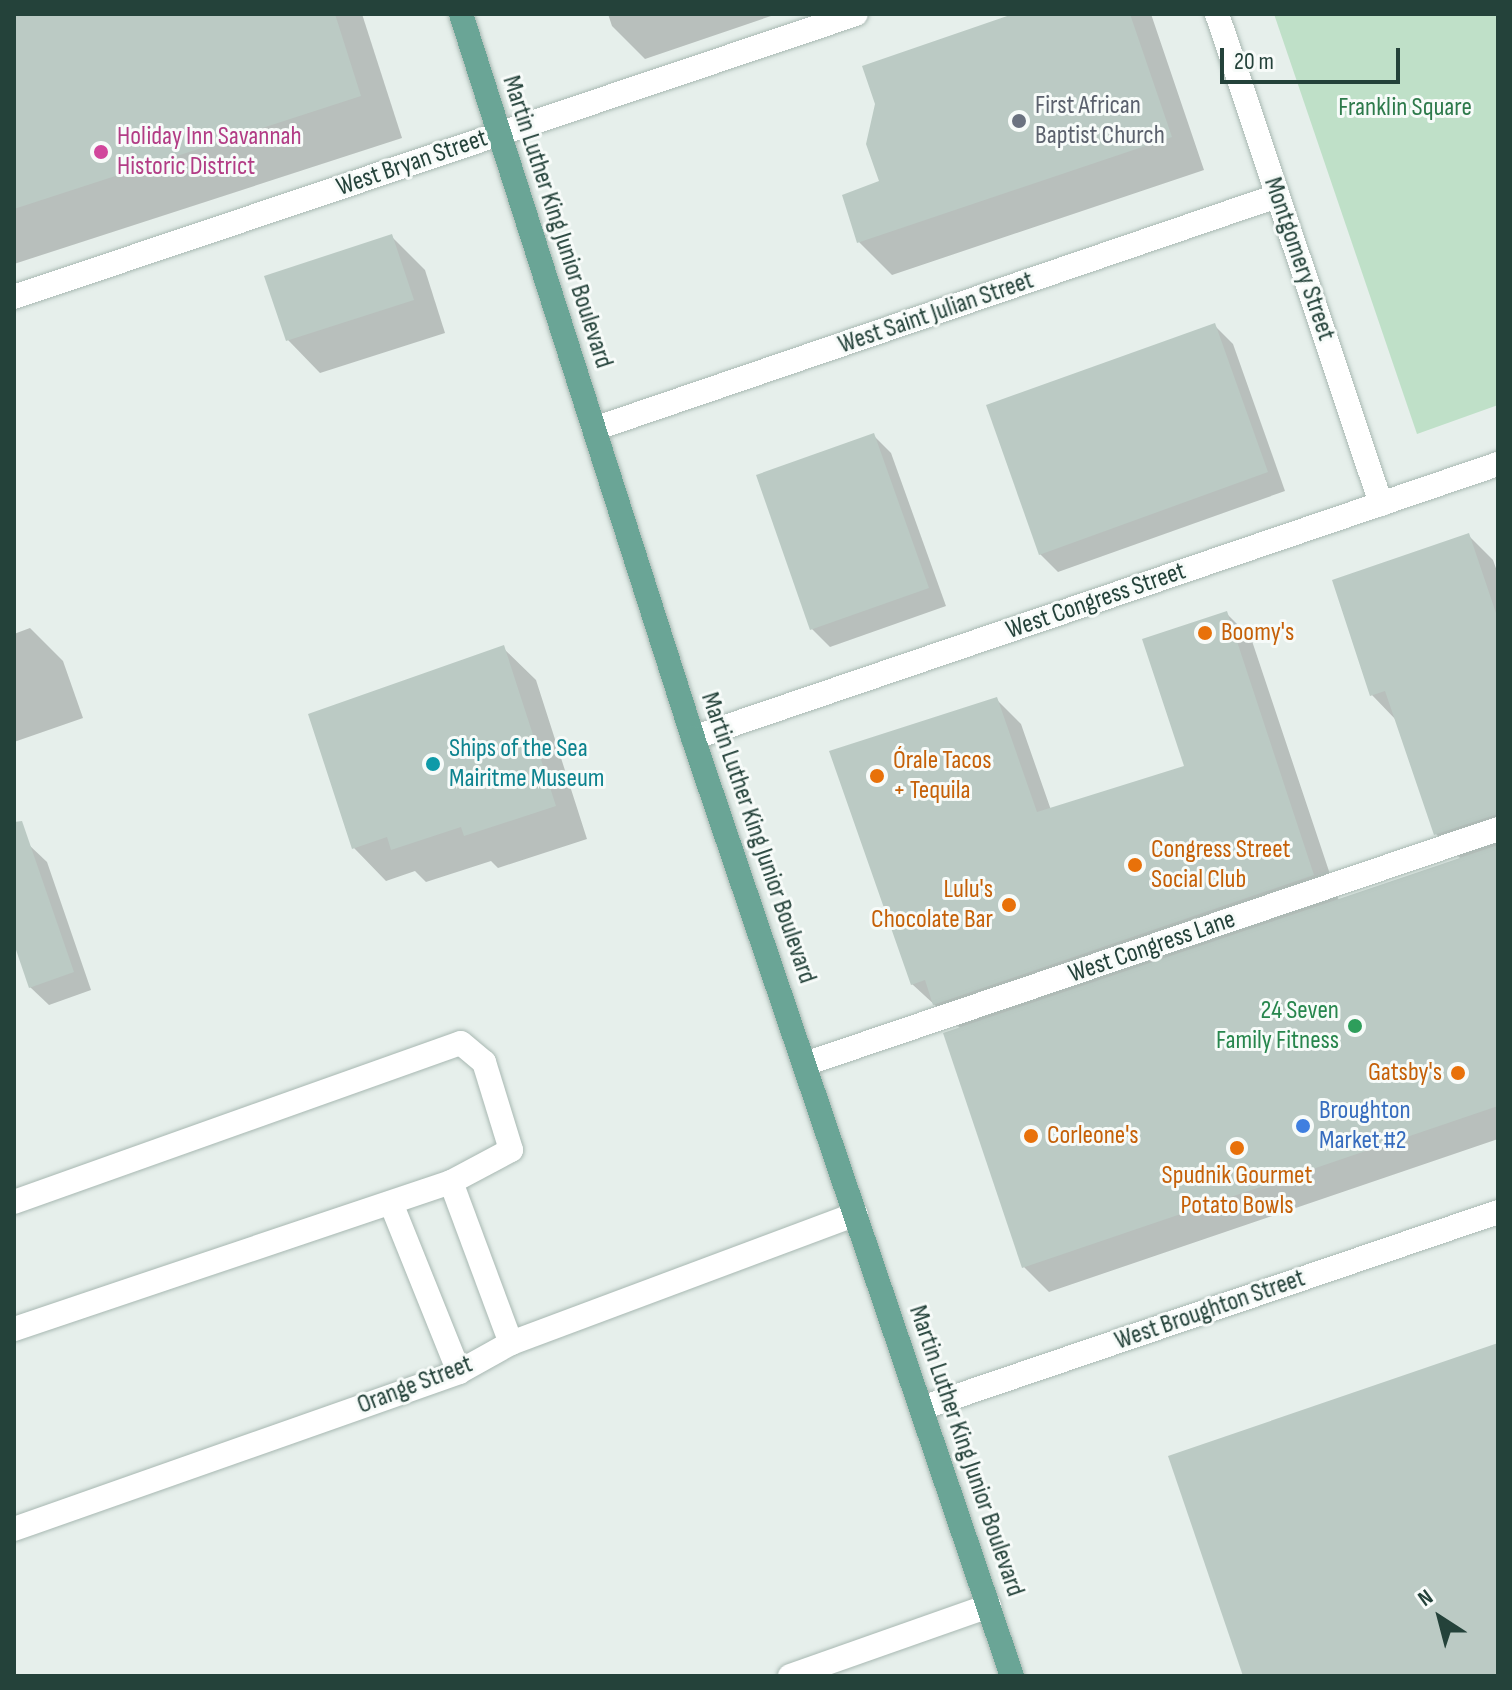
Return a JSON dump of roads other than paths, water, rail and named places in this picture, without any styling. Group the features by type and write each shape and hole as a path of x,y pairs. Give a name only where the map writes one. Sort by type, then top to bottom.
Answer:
{"main road":[{"name":"Martin Luther King Junior Boulevard","path":"461,14 693,738 1012,1676"}],"street":[{"name":"West Bryan Street","path":"14,297 856,14"},
{"name":"Montgomery Street","path":"1217,14 1381,504"},
{"name":"West Saint Julian Street","path":"594,429 1277,196"},
{"name":"West Congress Street","path":"693,738 1498,464"},
{"name":"West Congress Lane","path":"805,1064 1498,829"},
{"path":"14,1202 461,1043 484,1062 511,1150 451,1182 14,1329"},
{"path":"451,1182 511,1343"},
{"path":"391,1203 459,1372"},
{"name":"West Broughton Street","path":"922,1408 1498,1212"},
{"name":"Orange Street","path":"14,1529 459,1372 511,1343 856,1214"},
{"path":"790,1676 989,1606"}],"place":[{"name":"First African Baptist Church","path":"1019,121"},
{"name":"Holiday Inn Savannah Historic District","path":"101,152"},
{"name":"Boomy's","path":"1205,633"},
{"name":"Ships of the Sea Mairitme Museum","path":"433,764"},
{"name":"Órale Tacos + Tequila","path":"877,776"},
{"name":"Congress Street Social Club","path":"1135,865"},
{"name":"Lulu's Chocolate Bar","path":"1009,905"},
{"name":"24 Seven Family Fitness","path":"1355,1026"},
{"name":"Gatsby's","path":"1458,1073"},
{"name":"Broughton Market #2","path":"1303,1126"},
{"name":"Corleone's","path":"1031,1136"},
{"name":"Spudnik Gourmet Potato Bowls","path":"1237,1148"}],"park label":[{"name":"Franklin Square","path":"1405,108"}]}
